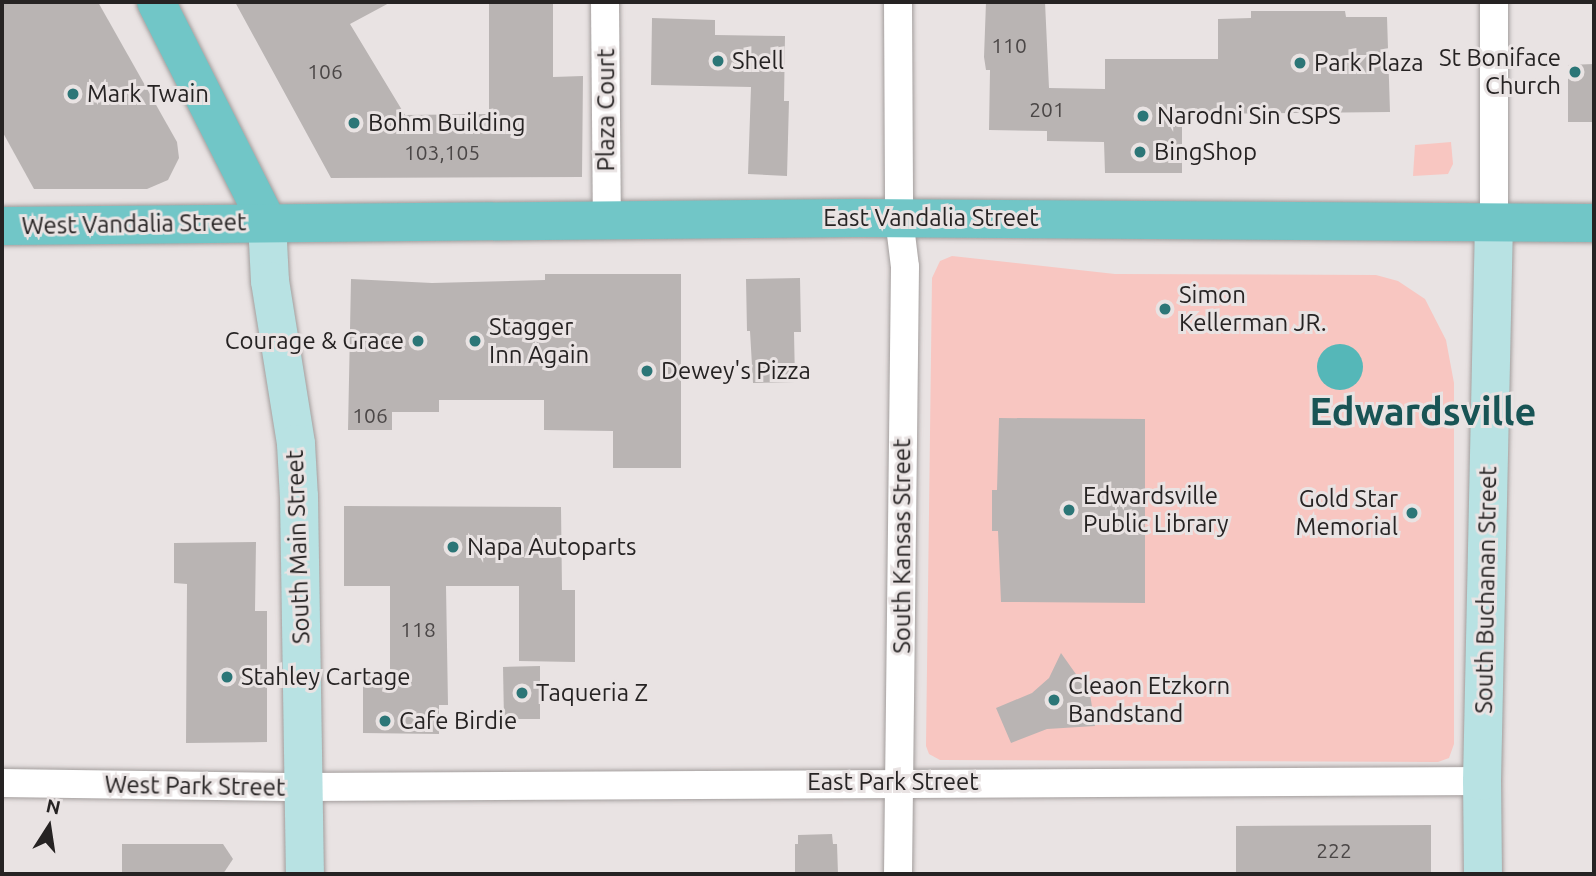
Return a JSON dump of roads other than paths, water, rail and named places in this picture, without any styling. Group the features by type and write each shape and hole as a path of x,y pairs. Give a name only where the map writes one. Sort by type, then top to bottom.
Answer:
{"main road":[{"path":"156,2 267,222"},
{"name":"East Vandalia Street","path":"267,222 899,218 1594,223"},
{"name":"West Vandalia Street","path":"2,226 267,222"},
{"name":"South Main Street","path":"267,222 270,281 296,444 305,874"},
{"name":"South Buchanan Street","path":"1483,874 1482,781 1494,223"}],"street":[{"name":"Plaza Court","path":"605,2 607,219"},
{"name":"South Kansas Street","path":"898,2 899,218 905,267 898,874"},
{"path":"1494,2 1494,223"},
{"name":"East Park Street","path":"304,787 1482,781"},
{"name":"West Park Street","path":"2,783 304,787"}],"water":[{"path":"1340,344 1356,351 1363,367 1356,383 1340,390 1324,383 1317,367 1324,351"}],"place":[{"name":"Shell","path":"718,61"},
{"name":"Park Plaza","path":"1300,63"},
{"name":"St Boniface Church","path":"1575,72"},
{"name":"Mark Twain","path":"73,94"},
{"name":"Narodni Sin CSPS","path":"1143,116"},
{"name":"Bohm Building","path":"354,123"},
{"name":"BingShop","path":"1140,152"},
{"name":"Simon Kellerman JR.","path":"1165,309"},
{"name":"Courage & Grace","path":"418,341"},
{"name":"Stagger Inn Again","path":"475,341"},
{"name":"Dewey's Pizza","path":"647,371"},
{"name":"Edwardsville Public Library","path":"1069,510"},
{"name":"Gold Star Memorial","path":"1412,513"},
{"name":"Napa Autoparts","path":"453,547"},
{"name":"Stahley Cartage","path":"227,677"},
{"name":"Taqueria Z","path":"522,693"},
{"name":"Cleaon Etzkorn Bandstand","path":"1054,700"},
{"name":"Cafe Birdie","path":"385,721"}],"district":[{"name":"Edwardsville","path":"1423,412"}]}
